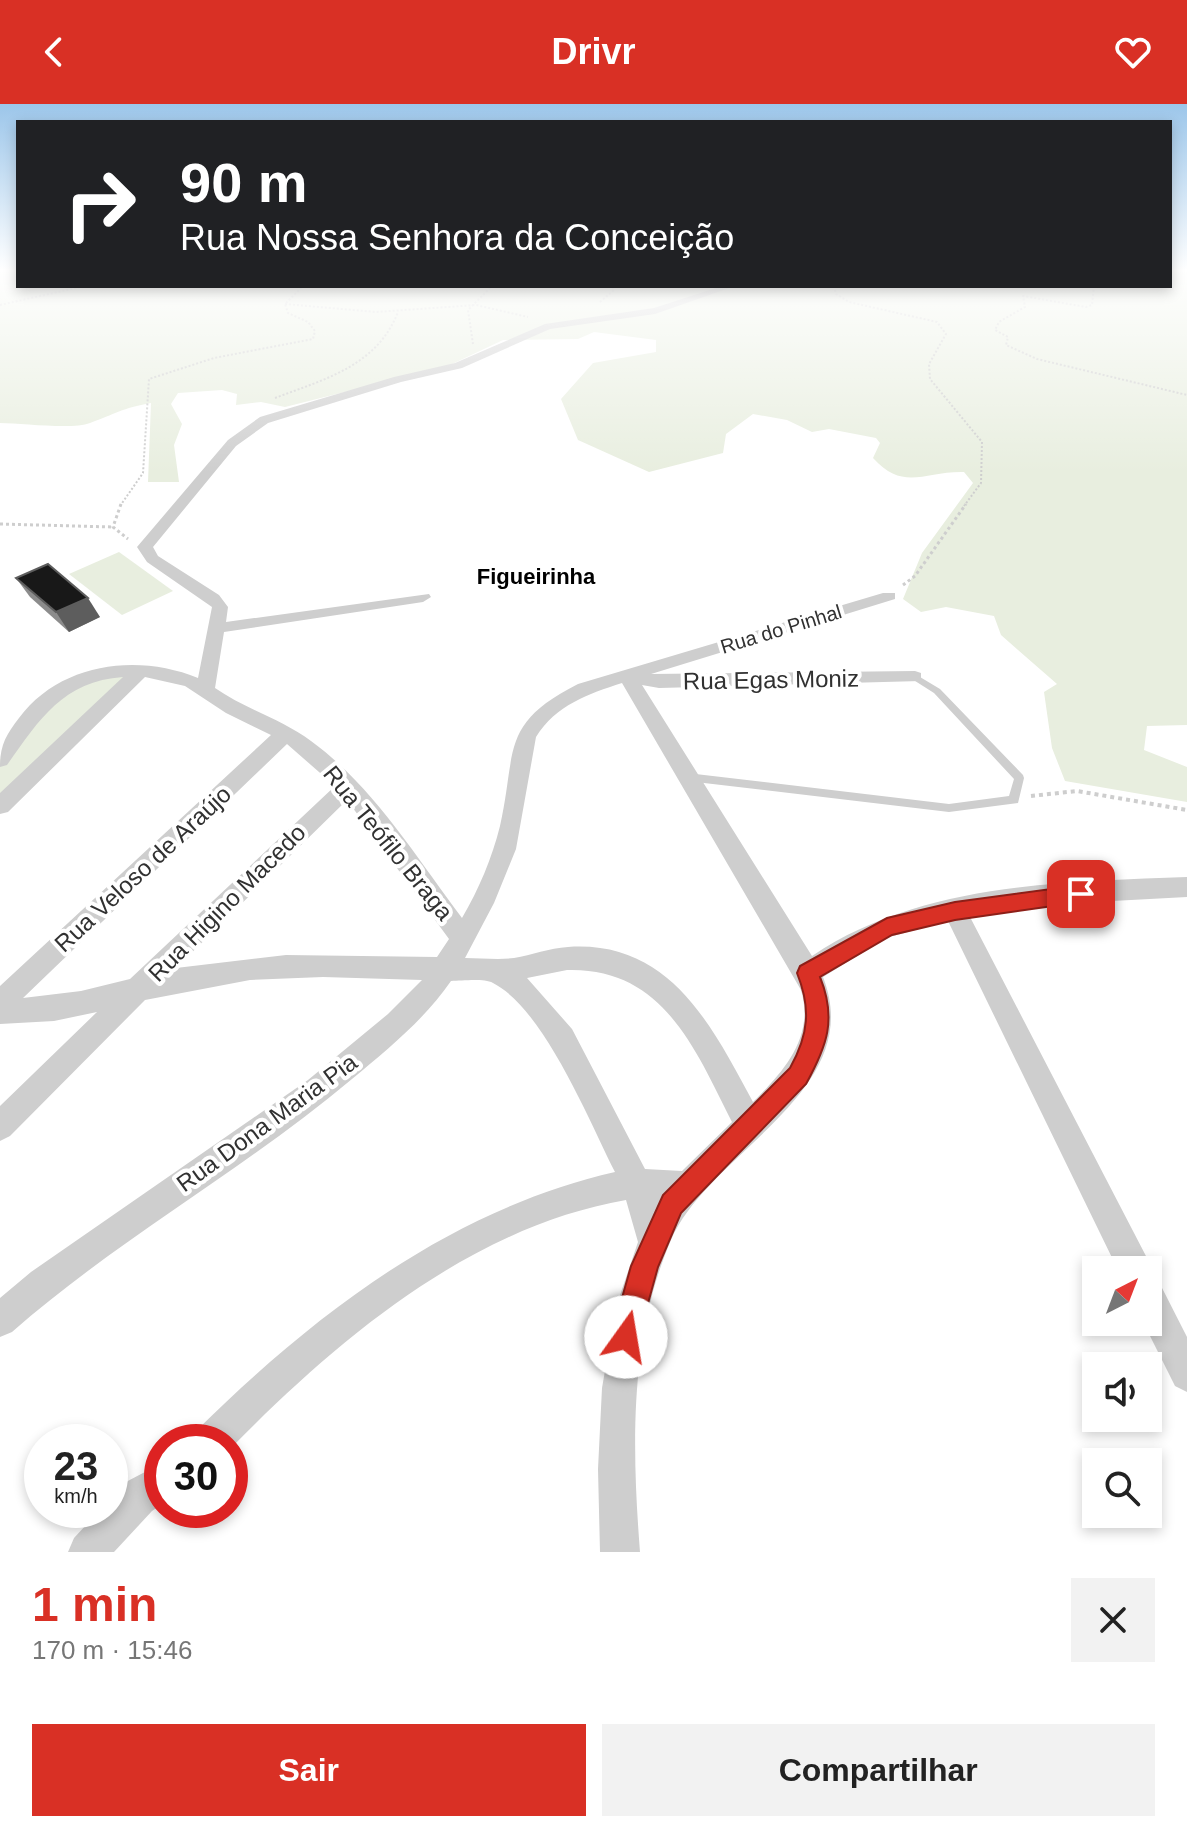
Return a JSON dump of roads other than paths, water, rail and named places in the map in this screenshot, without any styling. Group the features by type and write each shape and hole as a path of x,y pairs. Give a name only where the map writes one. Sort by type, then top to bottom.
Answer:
{"street":[{"path":"205,690 221,612 217,603 152,559 145,547 232,443 264,420 477,358 516,339"},
{"name":"Rua do Pinhal","path":"627,676 889,596"},
{"path":"219,628 423,597"},
{"path":"0,806 140,671"},
{"name":"Rua Teófilo Braga","path":"0,760 37,709 60,689 92,676 140,671 173,675 304,746 348,787 462,937"},
{"path":"620,1552 616,1493 621,1363 630,1311 654,1242 672,1204 686,1186 798,1076 820,1023 819,1008 808,973 627,676"},
{"name":"Rua Egas Moniz","path":"627,676 659,682 915,677"},
{"name":"Rua Dona Maria Pia","path":"0,1320 53,1275 328,1083 411,1010 430,989 462,937 505,851 525,735 537,718 568,695 627,676"},
{"name":"Rua Veloso de Araújo","path":"0,1003 285,734"},
{"name":"Rua Higino Macedo","path":"0,1011 91,1000 141,988 297,832 348,787"},
{"path":"808,973 878,931 955,911 1053,896 1187,887"},
{"path":"955,911 1128,1256"},
{"path":"0,1126 141,988 184,978 258,969 495,969 573,958 608,963 643,975 671,997 695,1026 749,1124"},
{"path":"495,969 523,991 562,1038 637,1184 654,1242"},
{"path":"231,1424 357,1310 413,1270 521,1218 583,1195 637,1184 686,1186"},
{"path":"1162,1324 1187,1374"},
{"path":"88,1552 144,1493"}],"lane":[{"path":"687,777 949,808 1014,800 1019,778 937,691 915,677"}],"district":[{"name":"Figueirinha","path":"536,576"}]}
